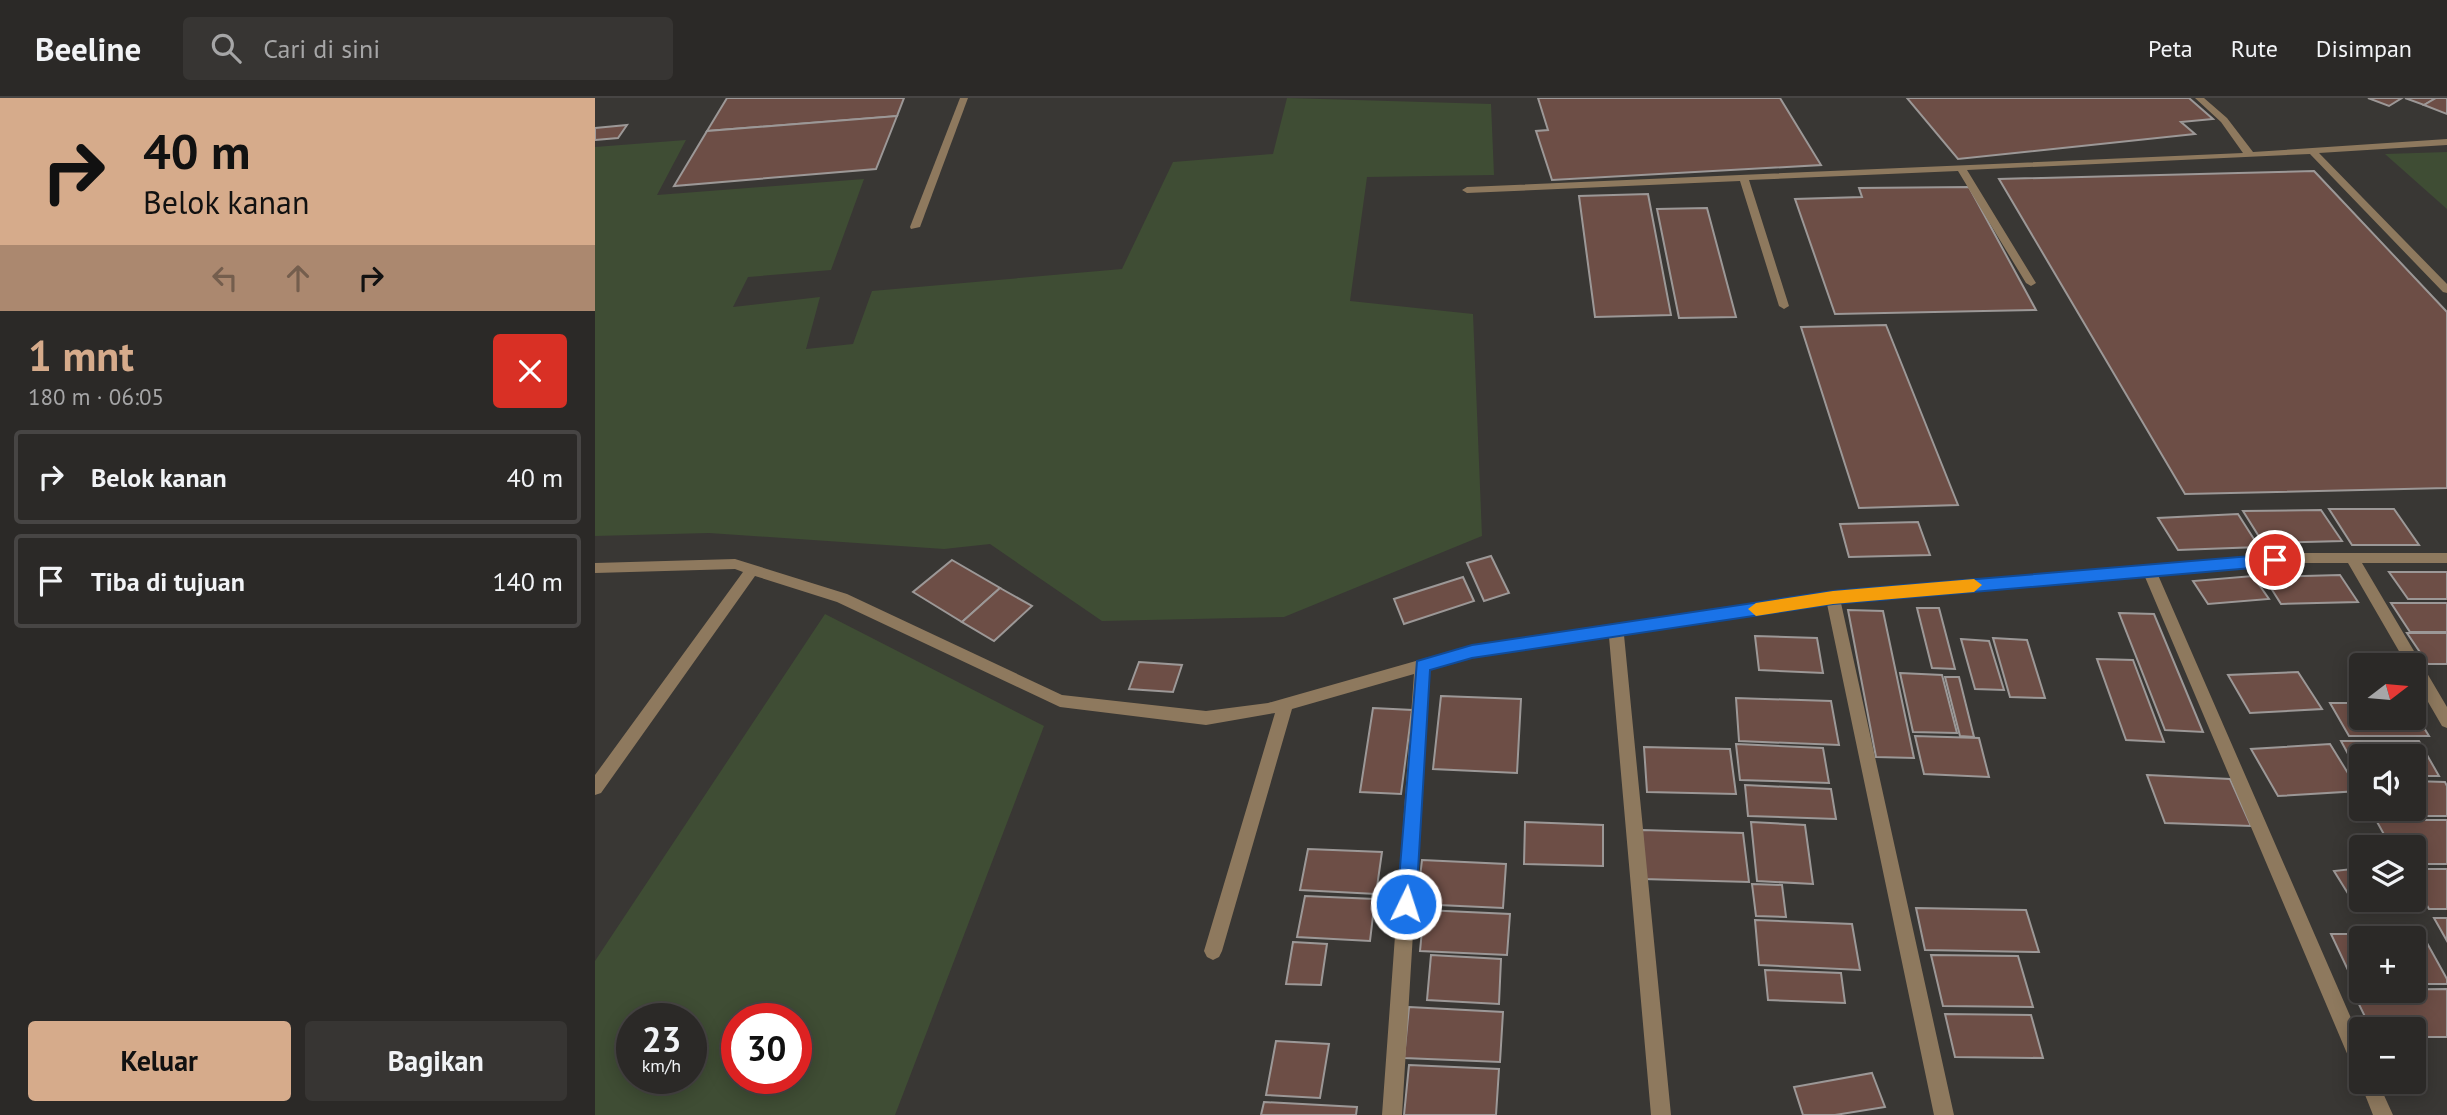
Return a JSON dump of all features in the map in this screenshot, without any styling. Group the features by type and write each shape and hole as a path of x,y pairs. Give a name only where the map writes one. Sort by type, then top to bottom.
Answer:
{"street":[{"path":"915,227 964,98"},
{"path":"2199,98 2224,120 2250,155"},
{"path":"1467,190 2250,155 2447,142"},
{"path":"2312,150 2447,290"},
{"path":"1959,167 2031,283"},
{"path":"1743,176 1784,306"},
{"path":"595,568 735,564 842,598 1060,701 1206,718 1268,709 1472,652 1833,598 2300,558 2447,558"},
{"path":"2352,558 2447,722"},
{"path":"595,789 752,570"},
{"path":"2149,570 2349,1035"},
{"path":"1833,598 1944,1115"},
{"path":"1616,630 1661,1115"},
{"path":"1392,1115 1422,666"},
{"path":"1213,951 1286,703"},
{"path":"2374,1094 2383,1115"}],"green space":[{"path":"1287,98 1491,104 1494,175 1367,177 1350,301 1473,314 1482,536 1284,617 1102,621 990,544 944,549 709,533 595,536 595,147 686,140 657,195 864,179 831,270 748,277 733,307 820,297 806,349 853,344 872,291 1122,269 1173,162 1273,154"},
{"path":"2447,152 2447,209 2385,154"},
{"path":"825,614 1044,726 895,1115 595,1115 595,961"}],"building":[{"path":"727,98 904,98 897,116 707,131"},
{"path":"1538,98 1780,98 1821,165 1552,180 1536,131 1548,130"},
{"path":"1907,98 2189,98 2213,119 2181,122 2195,134 1958,159"},
{"path":"2368,98 2402,98 2389,106"},
{"path":"2405,98 2436,98 2424,105"},
{"path":"2436,98 2447,98 2447,114 2424,105"},
{"path":"897,116 876,169 674,186 707,131"},
{"path":"627,125 618,138 595,140 595,128"},
{"path":"2314,171 2447,312 2447,488 2185,494 1999,179"},
{"path":"1969,187 2036,310 1835,314 1795,199 1862,197 1859,188"},
{"path":"1648,194 1671,315 1595,317 1579,196"},
{"path":"1707,208 1736,317 1679,318 1657,209"},
{"path":"1886,325 1958,505 1859,508 1801,327"},
{"path":"2329,509 2394,509 2419,545 2352,545"},
{"path":"2321,510 2342,541 2263,543 2243,511"},
{"path":"2238,514 2259,547 2178,550 2158,518"},
{"path":"1918,522 1930,555 1849,557 1840,524"},
{"path":"1491,556 1509,593 1484,601 1467,563"},
{"path":"952,560 1000,588 962,622 913,592"},
{"path":"2389,572 2447,572 2447,599 2408,599"},
{"path":"2340,575 2358,602 2281,604 2264,577"},
{"path":"2253,576 2269,599 2208,604 2193,581"},
{"path":"1463,577 1474,601 1404,624 1394,599"},
{"path":"1000,588 1032,606 994,641 962,622"},
{"path":"2391,603 2447,603 2447,632 2410,632"},
{"path":"1917,608 1939,608 1955,669 1932,668"},
{"path":"1848,610 1883,611 1914,758 1876,757"},
{"path":"2119,613 2154,614 2203,732 2165,730"},
{"path":"2407,633 2447,633 2447,664 2428,664 2426,653 2421,653"},
{"path":"1755,636 1817,638 1823,673 1759,670"},
{"path":"1993,638 2027,640 2045,698 2010,697"},
{"path":"1961,639 1989,641 2004,690 1975,689"},
{"path":"2097,659 2133,660 2164,742 2126,740"},
{"path":"1139,662 1182,665 1173,692 1129,689"},
{"path":"2298,672 2322,709 2250,713 2228,675"},
{"path":"1900,673 1942,675 1957,733 1913,732"},
{"path":"1945,677 1959,677 1974,737 1960,736"},
{"path":"1441,696 1521,699 1517,773 1433,769"},
{"path":"1736,698 1831,701 1839,745 1739,741"},
{"path":"2330,703 2349,703 2349,730 2425,730 2429,736 2349,736"},
{"path":"1373,708 1412,710 1401,794 1360,792"},
{"path":"1915,736 1979,738 1989,777 1924,774"},
{"path":"2341,741 2419,741 2421,744 2349,744 2349,756"},
{"path":"1736,744 1823,748 1829,783 1740,780"},
{"path":"2330,744 2349,775 2349,792 2278,796 2251,749"},
{"path":"1644,747 1730,749 1736,794 1647,792"},
{"path":"2426,753 2439,776 2426,776"},
{"path":"2147,775 2230,779 2251,826 2165,823"},
{"path":"2426,781 2445,782 2447,816 2426,816"},
{"path":"1745,785 1831,789 1836,819 1748,816"},
{"path":"2447,820 2447,864 2426,864 2426,835 2384,835 2377,821"},
{"path":"1525,822 1603,825 1603,866 1524,864"},
{"path":"1751,822 1805,825 1813,884 1757,881"},
{"path":"1642,830 1743,833 1749,882 1643,879"},
{"path":"1308,849 1382,852 1376,894 1300,890"},
{"path":"1422,860 1506,864 1503,908 1417,904"},
{"path":"2349,869 2349,895 2334,871"},
{"path":"2426,869 2447,869 2447,909 2429,909 2426,904"},
{"path":"1752,884 1782,885 1786,917 1756,916"},
{"path":"1305,896 1375,899 1370,941 1297,937"},
{"path":"1916,908 2026,910 2039,952 1925,950"},
{"path":"1424,910 1510,914 1507,955 1420,951"},
{"path":"2434,918 2447,918 2447,941"},
{"path":"1755,920 1852,924 1860,970 1759,965"},
{"path":"2331,934 2349,934 2349,972"},
{"path":"2426,941 2447,979 2447,984 2426,984"},
{"path":"1293,942 1327,944 1321,985 1286,984"},
{"path":"1431,955 1501,959 1499,1004 1427,1000"},
{"path":"1931,955 2018,956 2033,1007 1943,1006"},
{"path":"1765,970 1841,973 1845,1003 1768,1000"},
{"path":"2426,989 2447,989 2447,1037 2426,1037 2426,1017 2365,1017 2358,1003 2426,1003"},
{"path":"1409,1007 1503,1012 1500,1062 1404,1058"},
{"path":"1945,1014 2031,1015 2043,1058 1955,1057"},
{"path":"1276,1041 1329,1044 1320,1098 1266,1095"},
{"path":"1409,1065 1499,1069 1496,1115 1404,1115"},
{"path":"1872,1073 1885,1107 1835,1115 1803,1115 1794,1087"},
{"path":"1264,1102 1357,1107 1356,1115 1261,1115"}],"slow traffic":[{"path":"1756,609 1833,598 1974,585"}],"route":[{"path":"1406,904 1422,666 1472,652 1833,598 2275,560"}]}
